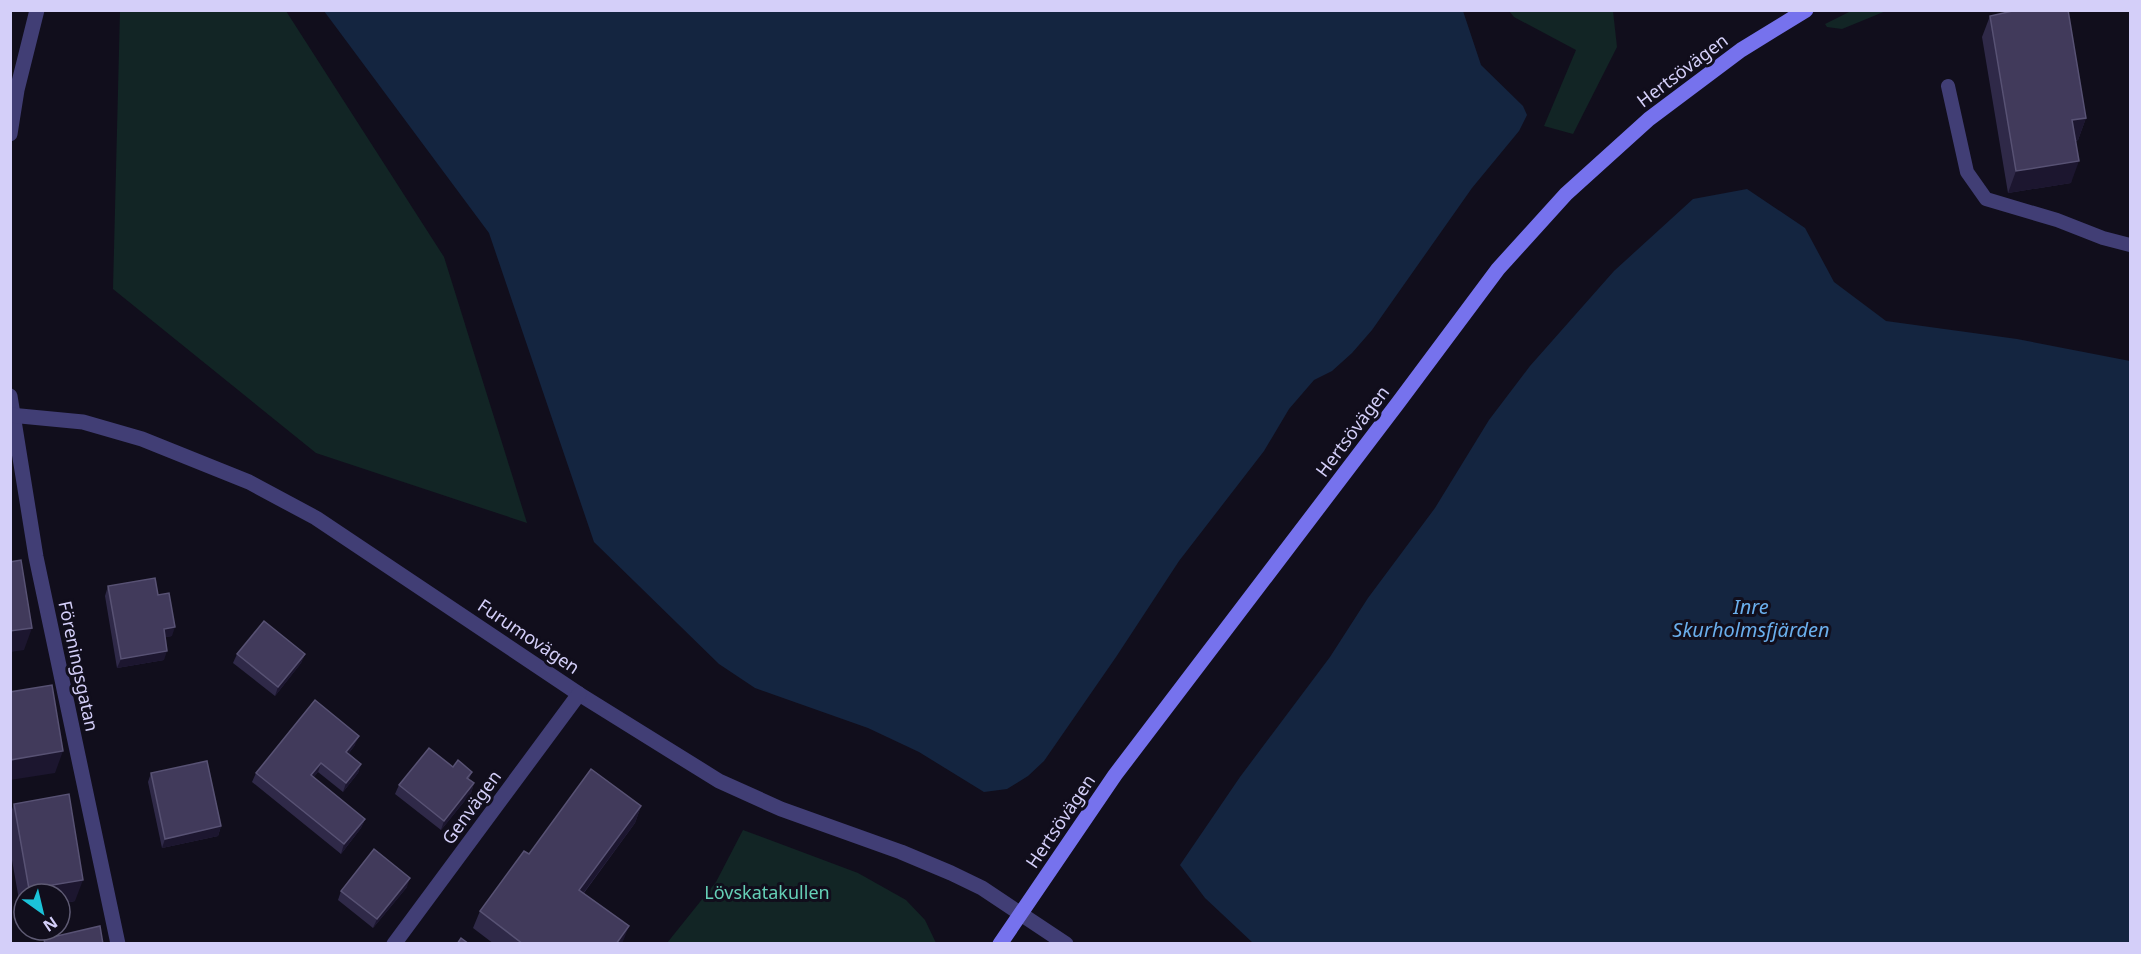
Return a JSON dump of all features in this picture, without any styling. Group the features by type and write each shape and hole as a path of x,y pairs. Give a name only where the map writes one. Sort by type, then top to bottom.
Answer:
{"main road":[{"name":"Hertsövägen","path":"1000,944 1115,775 1498,269 1566,194 1649,119 1741,50 1806,10"}],"street":[{"path":"10,134 16,69 32,12"},
{"name":"Föreningsgatan","path":"10,396 36,557 118,944"},
{"name":"Furumovägen","path":"12,416 90,424 164,447 249,482 324,523 579,694 719,781 781,809 901,852 951,873 982,888 1066,944"},
{"name":"Genvägen","path":"394,944 579,694"}],"lane":[{"path":"1948,86 1967,172 1986,199 2130,245"}],"green space":[{"path":"120,11 286,11 444,257 527,523 316,453 113,289"},
{"path":"1509,11 1613,11 1617,47 1573,134 1544,126 1576,50 1514,17"},
{"path":"1851,11 1886,11 1842,29 1827,27 1825,24"},
{"name":"Lövskatakullen","path":"743,830 858,873 906,900 925,920 936,943 667,943 716,882"}],"water":[{"path":"324,11 1463,11 1481,65 1523,106 1527,115 1519,131 1472,188 1372,330 1332,371 1314,380 1289,409 1264,451 1179,561 1044,761 1028,776 1007,789 984,792 919,752 868,728 755,688 719,664 594,542 489,233"},
{"name":"Inre Skurholmsfjärden","path":"1747,189 1805,228 1834,282 1886,321 2017,339 2130,361 2130,943 1253,943 1205,898 1180,865 1240,777 1330,657 1368,598 1435,508 1489,420 1530,366 1614,271 1693,199"}],"building":[{"path":"2017,10 2068,10 2086,118 2072,120 2079,161 2016,171 1990,16"},
{"path":"21,560 32,628 10,631 10,562"},
{"path":"155,578 158,595 169,593 175,627 164,629 167,651 121,659 108,586"},
{"path":"264,621 305,654 278,687 237,654"},
{"path":"52,685 63,751 10,760 10,692"},
{"path":"315,700 359,736 346,752 361,764 346,783 321,763 311,775 365,819 344,844 256,773"},
{"path":"429,748 453,767 458,760 472,772 467,778 474,783 444,821 399,785"},
{"path":"207,761 221,826 165,839 151,773"},
{"path":"591,769 641,806 579,890 629,926 616,944 523,944 480,911 524,851 529,854"},
{"path":"69,794 83,880 28,882 14,804"},
{"path":"374,849 410,878 377,919 341,891"},
{"path":"100,926 103,944 45,944 45,942 72,942 72,932"},
{"path":"461,938 469,944 457,944"}]}
